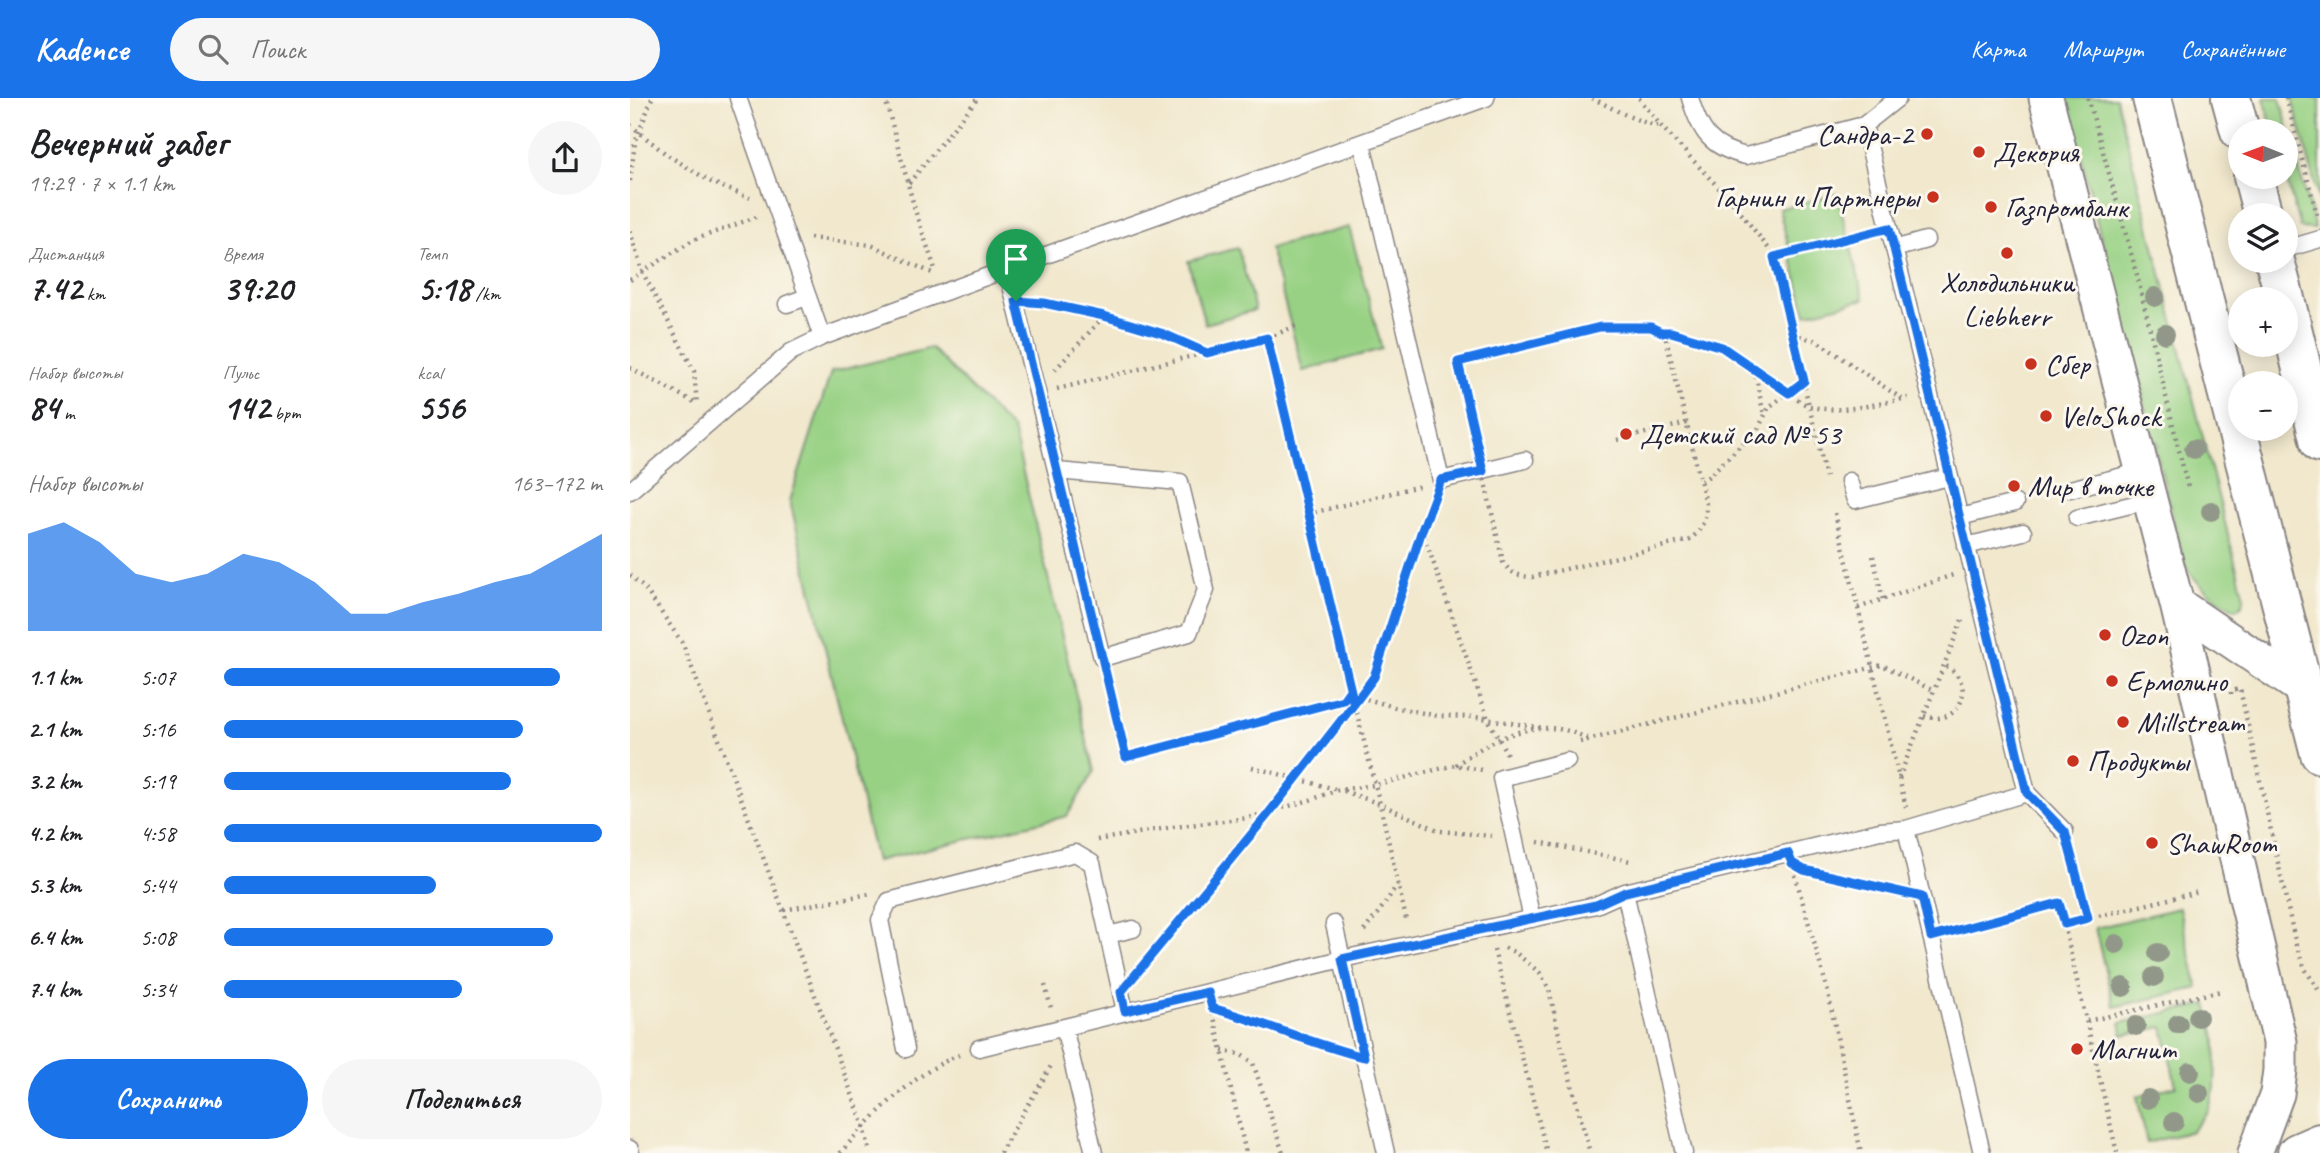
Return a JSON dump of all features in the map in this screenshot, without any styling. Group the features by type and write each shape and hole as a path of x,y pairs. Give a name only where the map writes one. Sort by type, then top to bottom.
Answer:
{"main road":[{"path":"2152,98 2320,754"},
{"path":"2231,98 2237,119"},
{"path":"2298,354 2320,443"},
{"path":"2297,1153 2320,1143"}],"street":[{"path":"2046,98 2177,604 2280,1042 2277,1094 2255,1153"},
{"path":"2177,604 2301,688"}],"lane":[{"path":"738,98 822,337"},
{"path":"630,491 791,352 822,337 1486,98"},
{"path":"1690,98 1700,126 1711,141 1727,151 1746,156 1864,125 1898,98"},
{"path":"1864,125 2027,793 2065,832"},
{"path":"1362,143 1441,480 1525,460"},
{"path":"2298,245 2320,239"},
{"path":"1894,248 1926,240"},
{"path":"1007,269 1101,658 1189,633 1206,590 1180,482 1057,471"},
{"path":"786,304 807,297"},
{"path":"1849,481 1855,500 1950,477"},
{"path":"2070,489 2147,485"},
{"path":"2077,518 2147,485"},
{"path":"1960,517 2015,503"},
{"path":"1966,546 2023,532"},
{"path":"1532,919 1515,838 1509,776 1567,761"},
{"path":"979,1048 1066,1033 1125,1011 1342,959 1412,945 1490,935 1532,919 1596,905 1625,892 1790,858 1880,831 1906,829 2027,793"},
{"path":"1906,829 1982,1153"},
{"path":"906,1049 880,920 889,901 1074,853 1091,863 1125,1011"},
{"path":"1625,892 1684,1153"},
{"path":"1334,924 1386,1153"},
{"path":"1108,935 1133,929"},
{"path":"1066,1033 1094,1153"}],"path":[{"path":"630,181 635,143 652,98"},
{"path":"785,234 871,246 937,275 915,210 885,98"},
{"path":"909,183 978,98"},
{"path":"1592,98 1648,124 1661,126"},
{"path":"1639,98 1661,126 1733,202 1774,257 1829,489"},
{"path":"2088,98 2136,271 2188,488"},
{"path":"2286,98 2320,225"},
{"path":"630,125 666,154 711,181 777,209"},
{"path":"630,280 691,241 777,209"},
{"path":"1774,257 1889,228"},
{"path":"630,232 642,271 694,371 698,404"},
{"path":"1016,301 1044,303 1104,316 1164,334 1207,353"},
{"path":"1038,394 1060,363 1104,316"},
{"path":"1038,394 1267,338 1296,326"},
{"path":"1661,332 1666,339 1701,481 1707,514 1700,531 1689,540 1532,577 1509,572 1503,562 1458,362 1600,327 1651,327 1661,332 1710,342 1734,354 1810,406 1857,407 1929,395"},
{"path":"1792,333 1816,341 1902,399"},
{"path":"1267,338 1412,945"},
{"path":"630,368 698,404 711,421"},
{"path":"1753,368 1764,416"},
{"path":"1701,481 1758,429 1769,407 1804,381"},
{"path":"1617,440 1687,424"},
{"path":"1308,514 1441,480"},
{"path":"1121,992 1269,813 1374,677 1441,480"},
{"path":"1832,502 1908,816 1906,829"},
{"path":"1422,530 1488,719 1500,738 1509,776 1455,765"},
{"path":"1873,556 1883,600"},
{"path":"630,575 646,590 684,644 864,1126 870,1153"},
{"path":"1858,608 1974,576"},
{"path":"1899,779 1944,665 1974,576"},
{"path":"1101,658 1126,757 1343,700 1350,690"},
{"path":"1567,761 1565,746 1882,665 1934,691"},
{"path":"1924,716 1933,719 1950,715 1962,702 1963,684 1959,676 1944,665"},
{"path":"2234,703 2231,691 2240,689 2300,958 2320,992"},
{"path":"1360,697 1438,716 1488,719 1563,730 1590,740"},
{"path":"1096,841 1119,835 1269,813 1338,790 1375,785 1455,765 1500,738 1543,728"},
{"path":"1252,767 1380,804 1440,831 1515,838 1630,860"},
{"path":"2065,832 2088,918"},
{"path":"1790,858 1804,870 1922,897"},
{"path":"1790,858 1827,988 1861,1153"},
{"path":"1342,959 1397,885"},
{"path":"2065,924 2198,892"},
{"path":"784,910 872,894 889,901"},
{"path":"1931,937 2059,903 2117,1153"},
{"path":"2286,935 2294,933"},
{"path":"1490,935 1547,1153"},
{"path":"1490,935 1540,973 1549,989 1590,1153"},
{"path":"2087,1021 2221,991"},
{"path":"1246,1153 1212,1008 1325,1048 1364,1057"},
{"path":"1000,1153 1066,1033"},
{"path":"840,1153 864,1126 940,1062 979,1048"},
{"path":"1222,1051 1240,1054 1253,1063 1283,1153"}],"green space":[{"path":"2065,98 2116,98 2244,597 2242,605 2235,609 2213,596 2185,565 2155,447 2159,445 2157,441 2154,442 2094,210 2097,208"},
{"path":"2264,98 2280,98 2286,119 2270,119"},
{"path":"2292,98 2320,98 2320,202 2298,119"},
{"path":"2298,165 2315,229 2300,228 2298,203 2293,203 2289,189 2298,189"},
{"path":"1837,194 1864,299 1806,314 1779,209"},
{"path":"1349,227 1382,349 1303,371 1270,248"},
{"path":"1238,248 1255,310 1205,324 1188,261"},
{"path":"931,348 1013,430 1094,771 1067,816 876,861 790,501 831,372"},
{"path":"2179,908 2198,988 2114,1007 2095,928"},
{"path":"2207,1004 2216,1041 2215,1088 2208,1112 2192,1131 2147,1143 2137,1096 2176,1086 2163,1027 2123,1035 2120,1023"}],"place":[{"name":"Сандра-2","path":"1927,134"},
{"name":"Декория","path":"1979,152"},
{"name":"Гарнин и Партнеры","path":"1933,197"},
{"name":"Газпромбанк","path":"1991,207"},
{"name":"Холодильники Liebherr","path":"2007,253"},
{"name":"Сбер","path":"2031,364"},
{"name":"VeloShock","path":"2046,416"},
{"name":"Детский сад № 53","path":"1626,434"},
{"name":"Мир в точке","path":"2014,486"},
{"name":"Ozon","path":"2105,635"},
{"name":"Ермолино","path":"2112,681"},
{"name":"Millstream","path":"2123,722"},
{"name":"Продукты","path":"2073,761"},
{"name":"ShawRoom","path":"2152,843"},
{"name":"Магнит","path":"2077,1049"}],"route":[{"path":"1016,301 1044,303 1104,316 1164,334 1207,353 1267,338 1354,704 1269,813 1121,992 1125,1011 1208,992 1212,1008 1325,1048 1364,1057 1342,959 1596,905 1625,892 1788,853 1792,863 1804,870 1922,897 1931,937 2059,903 2065,924 2088,918 2065,832 2027,793 1889,228 1774,257 1804,381 1789,393 1722,347 1671,332 1661,332 1651,327 1600,327 1458,362 1483,471 1441,480 1433,495 1374,677 1360,697 1354,704 1350,690 1343,700 1126,757 1016,301"}]}
